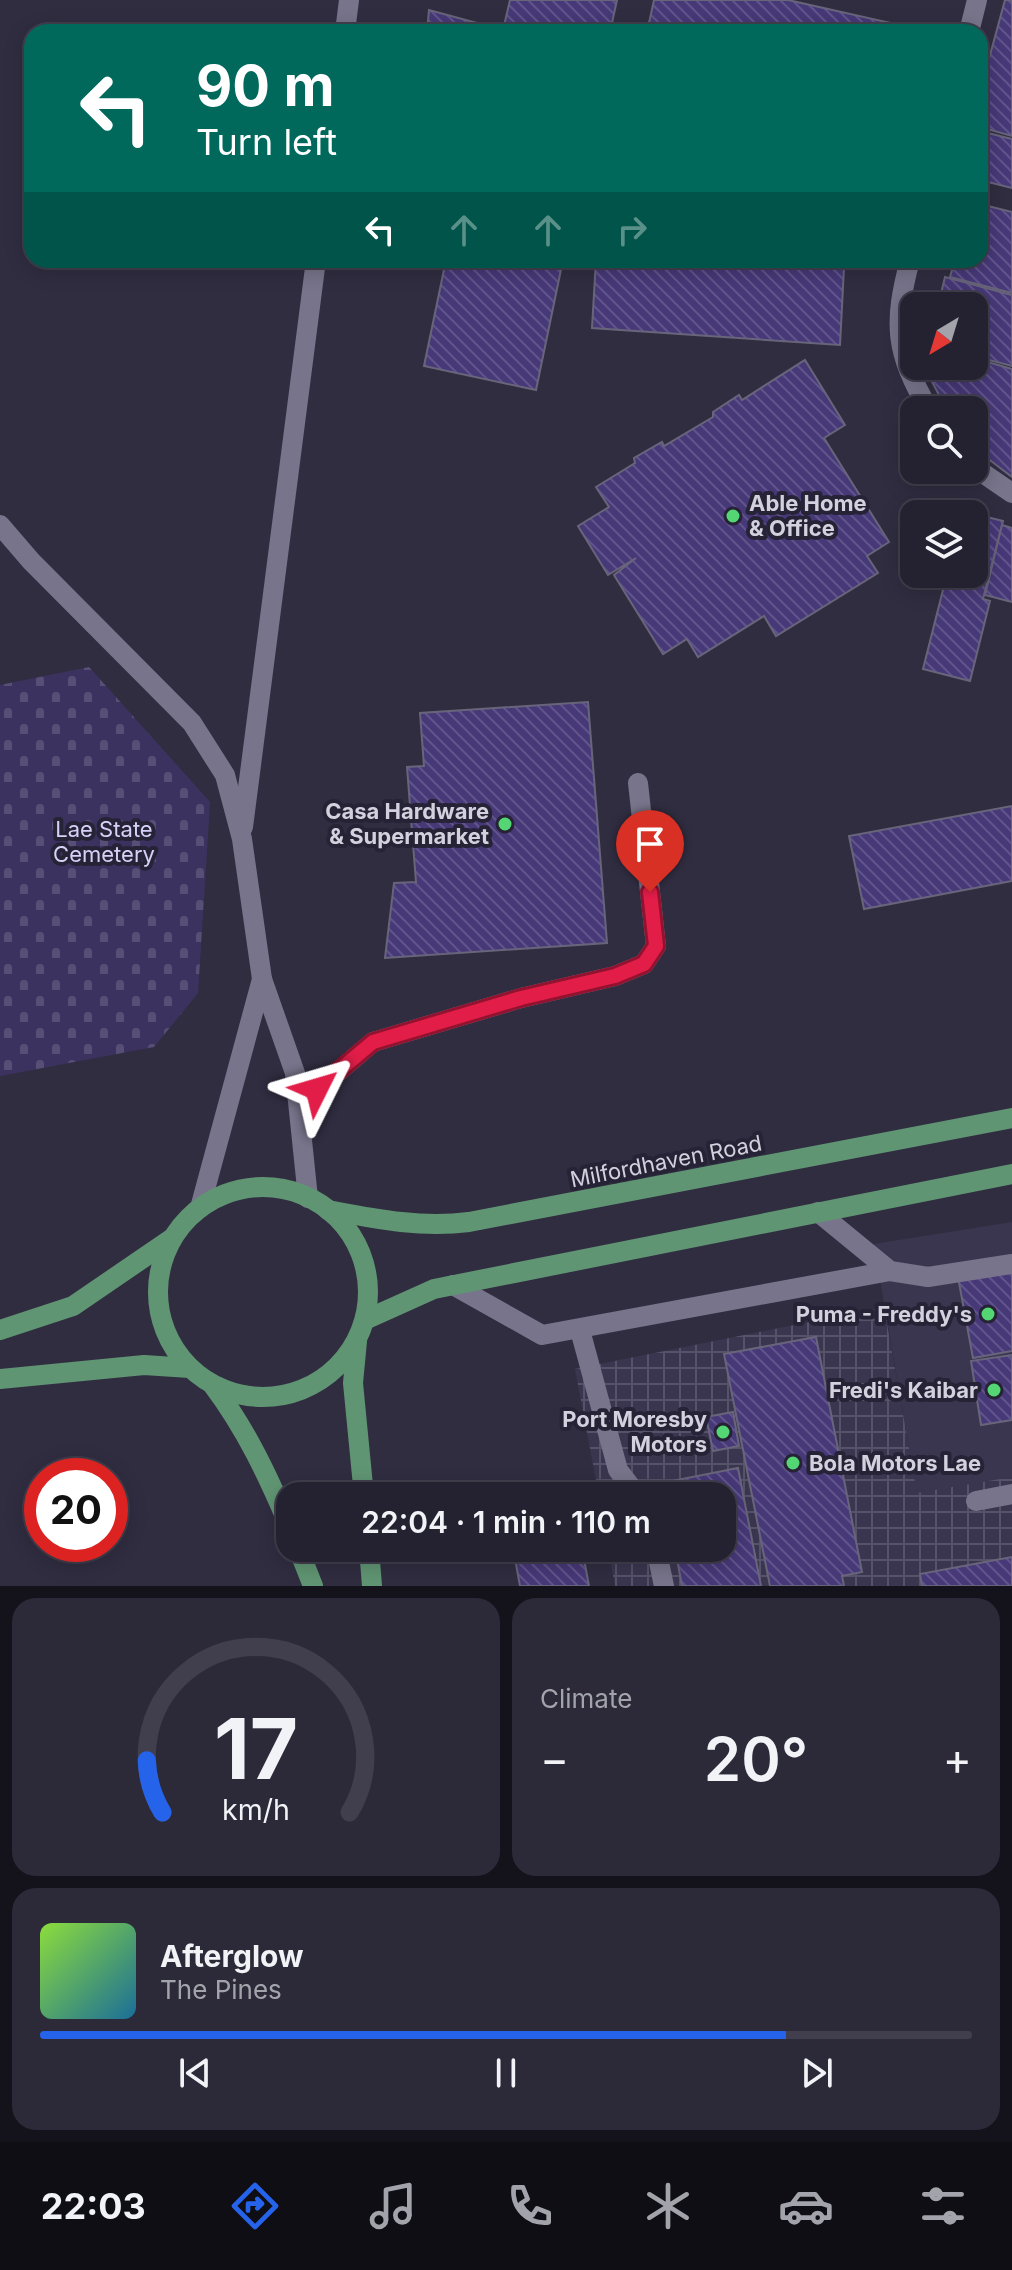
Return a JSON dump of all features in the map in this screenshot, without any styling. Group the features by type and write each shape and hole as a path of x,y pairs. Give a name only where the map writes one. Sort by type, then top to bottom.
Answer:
{"main road":[{"name":"Milfordhaven Road","path":"328,1210 395,1223 442,1226 1012,1118"},
{"path":"365,1320 409,1298 453,1285 1012,1174"},
{"path":"0,1330 73,1306 172,1239 200,1208 221,1195 254,1187 287,1190 308,1198 328,1210 344,1225 361,1254 369,1286 365,1320 357,1341 353,1383 363,1482"},
{"path":"172,1239 159,1272 159,1307 169,1340 190,1368 212,1384 243,1396 277,1397 309,1387 337,1368 357,1341"},
{"path":"0,1379 144,1365 190,1368"},
{"path":"212,1384 263,1463 276,1494"},
{"path":"304,1562 313,1586"},
{"path":"370,1562 372,1586"}],"street":[{"path":"346,24 349,0"},
{"path":"971,24 977,0"},
{"path":"242,839 315,268"},
{"path":"908,268 898,307 901,347 923,396"},
{"path":"988,477 1012,493"},
{"path":"0,525 31,561 192,723 225,775 242,839 262,979 295,1073 308,1198"},
{"path":"299,1105 373,1042 521,998 615,976 644,964 656,946 638,783"},
{"path":"200,1208 262,979"},
{"path":"818,1212 890,1271"},
{"path":"453,1285 542,1335 890,1271 928,1277 1012,1264"},
{"path":"580,1330 618,1470 627,1482"},
{"path":"976,1501 1012,1494"},
{"path":"659,1562 664,1586"}],"shaded area":[{"path":"1012,1222 1012,1477 917,1494 874,1244"},
{"path":"884,1307 917,1493 1012,1477 1012,1586 615,1586 611,1562 736,1562 736,1482 596,1482 575,1369"}],"green space":[{"name":"Lae State Cemetery","path":"89,667 210,802 198,993 154,1047 0,1076 0,685"}],"building":[{"path":"510,0 617,0 612,24 504,24"},
{"path":"654,0 788,0 895,24 649,24"},
{"path":"1005,0 1012,0 1012,136 988,129 988,63"},
{"path":"429,10 481,24 428,24"},
{"path":"988,133 1012,139 1012,188 988,182"},
{"path":"988,206 1012,212 1012,293 950,277 953,268 988,268"},
{"path":"444,268 561,268 536,390 424,366"},
{"path":"596,268 844,268 840,345 592,328"},
{"path":"945,277 1012,295 1012,366 988,360 988,292 941,292"},
{"name":"Able Home & Office","path":"805,360 845,425 824,438 889,542 867,556 878,573 776,636 764,616 698,657 687,639 663,654 614,575 636,558 608,575 578,526 609,507 596,487 635,463 634,458 662,442 664,446 713,417 713,412 739,395 742,400"},
{"path":"988,362 1012,369 1012,477 988,459 988,396 940,396 931,380 988,380"},
{"path":"988,517 1003,521 988,580"},
{"path":"1002,525 1012,528 1012,602 985,595"},
{"path":"943,588 986,588 983,599 990,601 970,681 923,669"},
{"name":"Casa Hardware & Supermarket","path":"588,702 607,943 385,958 394,883 416,882 407,767 424,766 420,713"},
{"path":"1012,806 1012,881 864,909 849,836"},
{"name":"Puma - Freddy's","path":"1012,1267 1012,1351 973,1358 958,1277"},
{"name":"Bola Motors Lae","path":"816,1337 862,1572 842,1576 844,1586 770,1586 724,1354"},
{"name":"Fredi's Kaibar","path":"1012,1355 1012,1420 981,1425 971,1361"},
{"name":"Port Moresby Motors","path":"733,1412 739,1446 713,1451 706,1417"},
{"path":"738,1468 761,1586 682,1586 678,1562 736,1562 736,1482 667,1482"},
{"path":"1012,1557 1012,1586 922,1586 920,1574"},
{"path":"516,1562 585,1562 589,1586 520,1586"}],"place":[{"name":"Able Home & Office","path":"733,516"},
{"name":"Casa Hardware & Supermarket","path":"505,824"},
{"name":"Puma - Freddy's","path":"988,1314"},
{"name":"Fredi's Kaibar","path":"994,1390"},
{"name":"Port Moresby Motors","path":"723,1432"},
{"name":"Bola Motors Lae","path":"793,1463"}],"route":[{"path":"317,1089 373,1042 521,998 615,976 644,964 656,946 650,892"}]}
